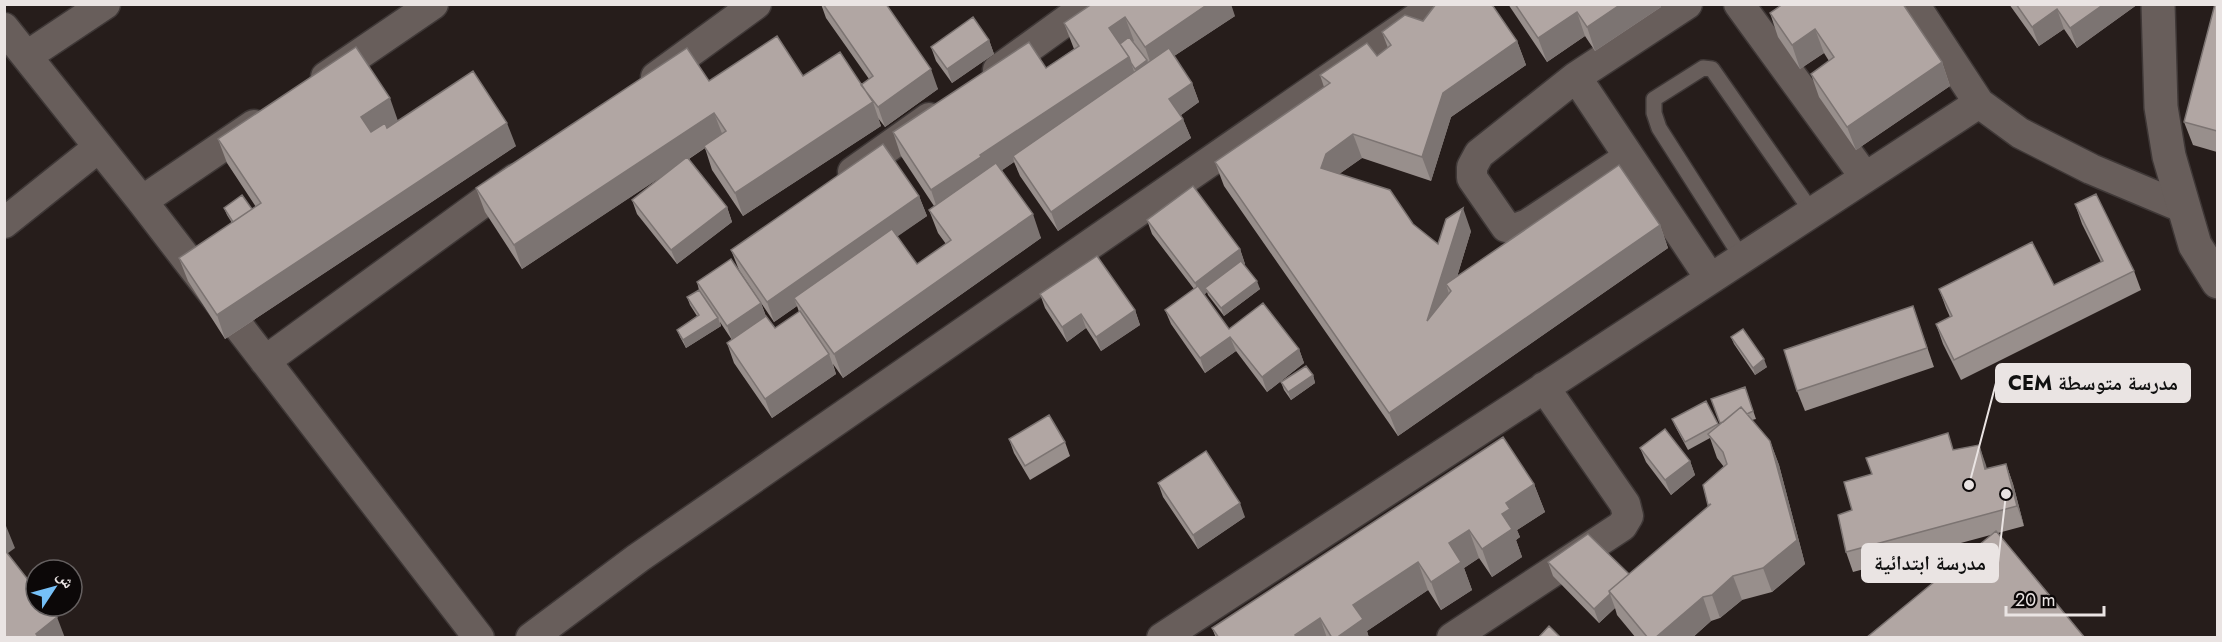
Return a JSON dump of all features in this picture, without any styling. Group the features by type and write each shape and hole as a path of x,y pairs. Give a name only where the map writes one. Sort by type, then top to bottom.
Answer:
{"street":[{"path":"27,56 105,4"},
{"path":"307,90 433,4"},
{"path":"631,95 756,4"},
{"path":"831,188 1089,4"},
{"path":"531,638 638,558 1437,4"},
{"path":"1629,157 1528,224 1517,228 1506,227 1472,178 1472,167 1479,154 1576,78 1687,4"},
{"path":"1739,4 1865,177"},
{"path":"1914,4 1979,103 2020,133 2091,169 2184,208"},
{"path":"2158,4 2161,107 2169,156 2195,245 2217,282"},
{"path":"4,28 142,201 479,638"},
{"path":"1576,78 1710,278"},
{"path":"1171,635 1544,387 1979,103"},
{"path":"142,201 278,109"},
{"path":"4,224 99,147"},
{"path":"265,361 535,165"},
{"path":"1452,638 1622,526 1628,516 1625,504 1544,387"}],"lane":[{"path":"1742,258 1659,128 1654,113 1654,99 1703,68 1712,69 1812,212"}],"building":[{"path":"823,4 886,4 931,69 878,107 861,85 873,76"},
{"path":"1092,4 1208,4 1145,47 1125,17 1109,28 1129,57 931,190 893,132 1029,42 1046,68 1079,46 1064,23"},
{"path":"1436,4 1489,4 1493,6 1517,41 1443,93 1422,157 1353,134 1326,154 1321,168 1390,190 1413,224 1438,244 1446,219 1463,208 1427,321 1451,291 1446,284 1619,165 1660,225 1389,413 1215,162 1330,83 1320,75 1367,43 1377,56 1391,45 1382,32 1405,15 1423,21"},
{"path":"1515,4 1621,4 1587,27 1577,12 1538,38"},
{"path":"1783,4 1903,4 1942,62 1847,127 1811,74 1834,57 1815,29 1792,45 1770,13"},
{"path":"2016,4 2104,4 2070,28 2057,9 2032,27"},
{"path":"2215,4 2217,4 2217,131 2184,122"},
{"path":"973,17 989,40 947,69 931,47"},
{"path":"777,36 803,76 840,52 873,102 735,193 704,146 726,131 714,113 514,245 476,188 687,48 709,81"},
{"path":"1129,37 1147,60 1135,69 1120,44"},
{"path":"356,47 390,98 361,117 371,132 385,123 387,128 473,71 507,123 217,315 179,258 261,203 218,139"},
{"path":"1169,48 1192,83 1169,99 1183,119 1051,212 1013,156"},
{"path":"883,144 919,196 767,302 731,250"},
{"path":"687,157 727,207 671,250 632,200"},
{"path":"996,163 1033,214 834,354 794,298 892,229 917,264 951,240 929,210"},
{"path":"1193,186 1240,249 1195,283 1147,220"},
{"path":"2096,194 2134,271 1954,360 1936,324 1952,316 1939,289 2032,242 2054,285 2103,261 2075,204"},
{"path":"242,195 252,209 233,222 224,208"},
{"path":"1097,256 1135,310 1096,337 1081,314 1062,327 1040,294"},
{"path":"731,259 761,303 727,326 697,282"},
{"path":"1241,261 1257,281 1221,308 1205,288"},
{"path":"1198,286 1229,329 1263,303 1299,349 1262,377 1230,337 1200,358 1165,310"},
{"path":"699,290 718,318 683,340 677,330 699,315 687,297"},
{"path":"1913,306 1927,348 1797,391 1784,350"},
{"path":"800,311 829,354 765,399 727,343 766,316 775,328"},
{"path":"1743,329 1764,359 1753,368 1731,337"},
{"path":"1306,366 1313,375 1288,392 1281,382"},
{"path":"1745,387 1753,411 1747,414 1741,407 1720,423 1711,399"},
{"path":"1706,401 1718,424 1685,442 1672,419"},
{"path":"1741,407 1770,441 1797,540 1763,568 1733,576 1712,595 1703,597 1655,638 1648,638 1609,591 1711,504 1708,505 1703,485 1727,464 1723,452 1708,434"},
{"path":"1049,415 1065,442 1025,466 1009,439"},
{"path":"1665,429 1690,461 1665,480 1640,448"},
{"path":"1948,433 1953,450 1979,445 1985,469 2006,464 2017,506 1846,552 1838,515 1852,510 1844,482 1872,474 1866,458"},
{"path":"1503,437 1534,484 1506,503 1510,509 1502,514 1512,529 1482,549 1469,530 1449,543 1461,562 1431,582 1418,562 1353,605 1363,619 1336,638 1332,638 1320,618 1295,635 1297,638 1219,638 1212,628"},
{"path":"1206,451 1240,503 1193,535 1158,483"},
{"path":"1996,531 2085,638 1866,638"},
{"path":"1588,534 1629,574 1609,591 1610,594 1594,609 1548,562"},
{"path":"4,549 24,575 24,618 56,618 36,634 39,638 4,638"},
{"path":"1549,626 1561,638 1538,638"}],"place":[{"name":"CEM مدرسة متوسطة","path":"1969,485"},
{"name":"مدرسة ابتدائية","path":"2006,494"}]}
